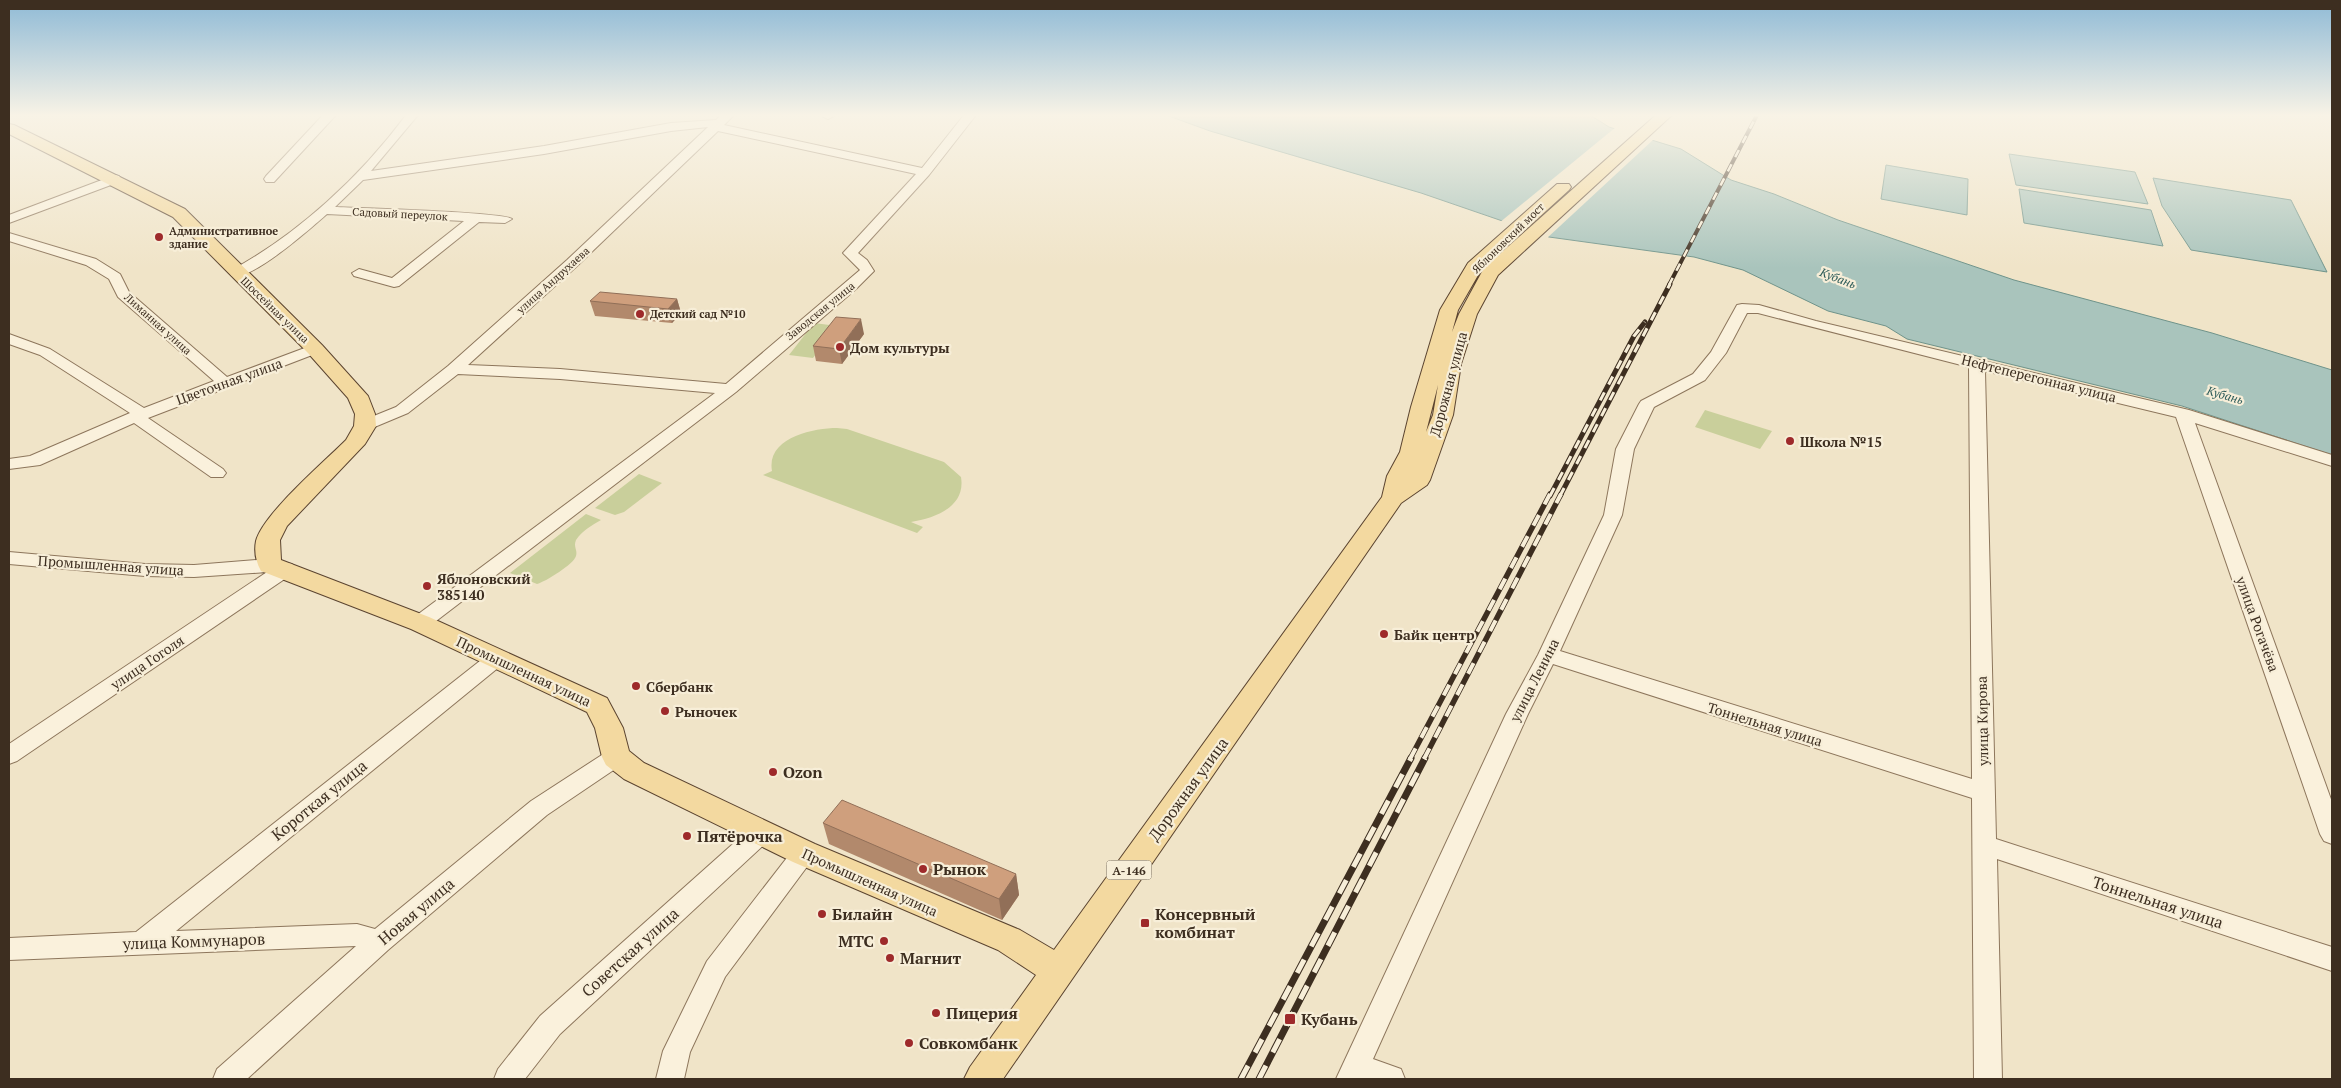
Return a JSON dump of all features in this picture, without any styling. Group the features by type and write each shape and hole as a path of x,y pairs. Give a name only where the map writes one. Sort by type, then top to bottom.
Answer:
{"main road":[{"name":"Шоссейная улица","path":"87,166 179,214 315,349 358,396 365,414 365,426"},
{"name":"Яблоновский мост","path":"1459,312 1474,267 1589,166"},
{"name":"Яблоновский мост","path":"1459,312 1490,272 1513,249 1538,232 1609,166"},
{"name":"Дорожная улица","path":"982,1079 1393,498 1419,480 1443,414 1459,312"},
{"path":"278,567 267,552 268,540 278,522 354,444 365,426"},
{"name":"Промышленная улица","path":"278,567 420,623 598,705 609,728 616,757 634,771 804,853 1009,940 1058,971"}],"street":[{"path":"270,180 283,166"},
{"path":"237,273 255,265 322,210 369,166"},
{"path":"358,177 435,166"},
{"name":"улица Андрухаева","path":"365,426 402,410 454,369 572,263 675,166"},
{"path":"900,166 925,172"},
{"name":"Заводская улица","path":"420,623 730,389 761,360 845,293 867,271 862,263 850,253 930,166"},
{"path":"9,219 114,179"},
{"name":"Садовый переулок","path":"322,210 505,219"},
{"name":"Садовый переулок","path":"359,272 394,282 478,218"},
{"name":"Лиманная улица","path":"9,238 91,262 115,277 123,294 225,382"},
{"name":"Нефтеперегонная улица","path":"1742,308 1759,308 1812,324 2183,414 2332,461"},
{"name":"улица Ленина","path":"1353,1073 1513,723 1548,655 1612,514 1626,448 1647,404 1699,377 1718,353 1742,308"},
{"path":"9,339 45,352 139,415 217,473"},
{"name":"Цветочная улица","path":"12,464 34,461 139,415 315,349"},
{"name":"улица Кирова","path":"1977,363 1988,1079"},
{"path":"454,369 560,374 730,389"},
{"name":"улица Рогачёва","path":"2183,414 2332,834"},
{"name":"Промышленная улица","path":"14,562 194,571 278,567"},
{"name":"улица Гоголя","path":"9,755 278,567"},
{"name":"Тоннельная улица","path":"1548,655 1983,792"},
{"name":"Короткая улица","path":"142,943 497,658"},
{"name":"Новая улица","path":"227,1079 378,942 539,808 616,757"},
{"name":"Советская улица","path":"508,1079 550,1025 761,833"},
{"name":"Тоннельная улица","path":"1984,845 2332,959"},
{"path":"670,1079 677,1051 716,969 804,853"},
{"name":"улица Коммунаров","path":"9,949 357,936 378,942"},
{"path":"1353,1073 1391,1079"}],"green space":[{"path":"814,323 837,326 813,358 789,355"},
{"path":"1705,410 1772,431 1760,449 1695,427"},
{"path":"847,429 944,462 961,477 959,496 954,503 939,514 911,522 923,527 917,533 763,475 772,471 772,460 776,450 793,437 816,430"},
{"path":"639,474 662,483 624,512 615,515 595,508"},
{"path":"586,514 601,520 587,528 578,537 575,542 576,556 565,568 537,584 510,573"}],"water":[{"name":"Кубань","path":"1328,166 1708,166 1731,180 1774,194 1838,220 2014,280 2212,333 2332,370 2332,455 2182,406 1907,339 1886,326 1828,311 1743,270 1694,257 1549,237 1421,193"},
{"path":"1886,166 1968,179 1967,215 1881,199"},
{"path":"2012,166 2091,166 2135,172 2148,204 2016,185"},
{"path":"2153,178 2291,200 2327,272 2191,250 2162,206"},
{"path":"2019,189 2151,210 2163,246 2024,223"}],"pier":[{"path":"1569,166 1625,166 1546,239 1499,223"}],"building":[{"path":"600,292 677,299 668,309 590,301"},
{"path":"836,317 861,319 839,349 813,346"},
{"path":"842,800 1016,874 999,899 823,823"}],"railway":[{"path":"1669,285 1731,166"},
{"path":"1560,496 1670,284"},
{"path":"1550,496 1634,336 1645,322"},
{"path":"1410,759 1550,494"},
{"path":"1424,759 1561,494"},
{"path":"1241,1079 1411,758"},
{"path":"1259,1079 1425,758"}],"place":[{"name":"Административное здание","path":"159,237"},
{"name":"Детский сад №10","path":"640,314"},
{"name":"Дом культуры","path":"840,347"},
{"name":"Школа №15","path":"1790,441"},
{"name":"Яблоновский 385140","path":"427,586"},
{"name":"Байк центр","path":"1384,634"},
{"name":"Сбербанк","path":"636,686"},
{"name":"Рыночек","path":"665,711"},
{"name":"Ozon","path":"773,772"},
{"name":"Пятёрочка","path":"687,836"},
{"name":"Рынок","path":"923,869"},
{"name":"Билайн","path":"822,914"},
{"name":"Консервный комбинат","path":"1145,923"},
{"name":"МТС","path":"884,941"},
{"name":"Магнит","path":"890,958"},
{"name":"Пицерия","path":"936,1013"},
{"name":"Кубань","path":"1290,1019"},
{"name":"Совкомбанк","path":"909,1043"}]}
